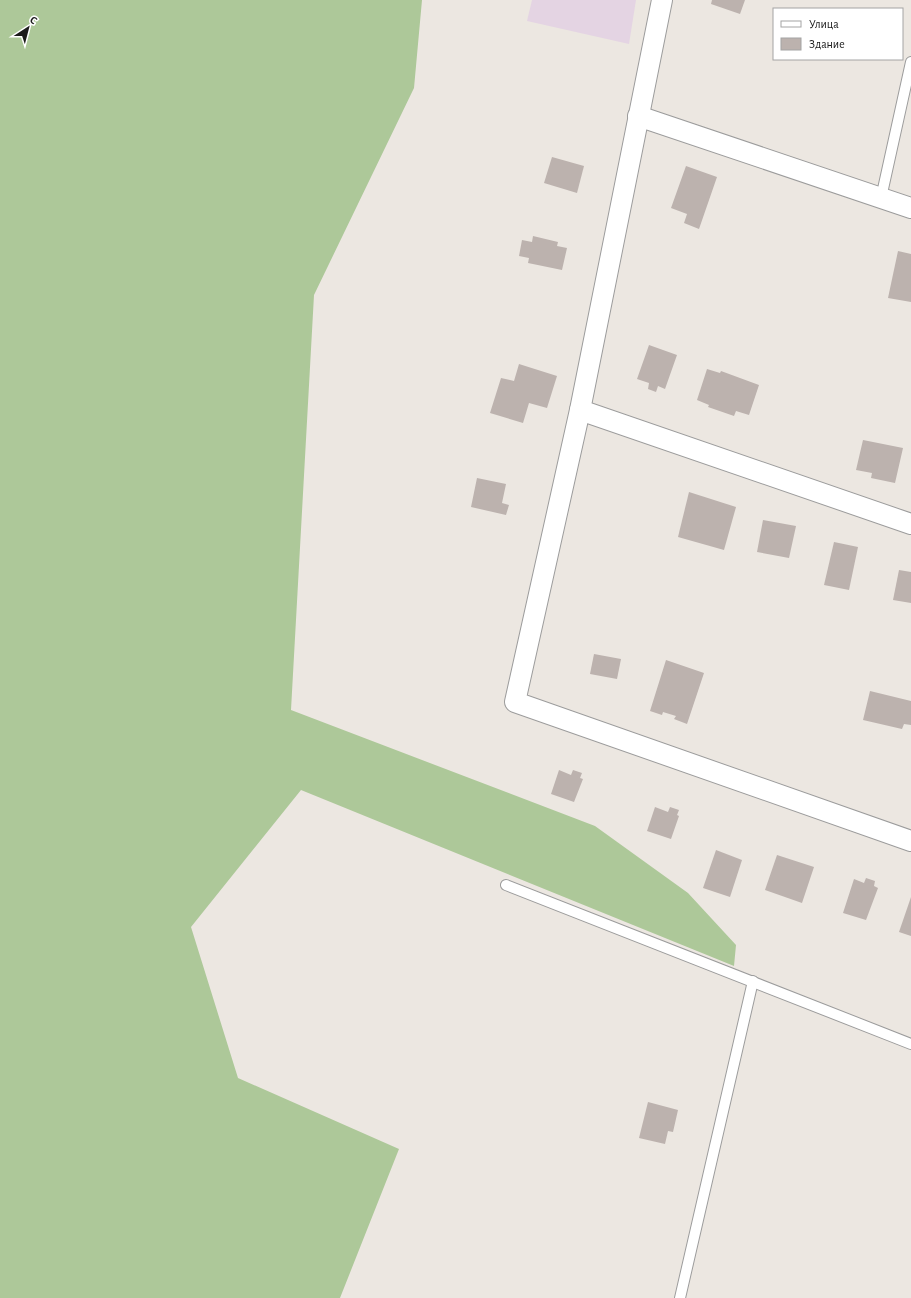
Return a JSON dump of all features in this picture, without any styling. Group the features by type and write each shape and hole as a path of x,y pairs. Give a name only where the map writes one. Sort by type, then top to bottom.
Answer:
{"street":[{"path":"662,0 580,410 515,702 911,841"},
{"path":"638,116 911,208"},
{"path":"580,410 911,524"}],"lane":[{"path":"881,198 911,62"},
{"path":"506,885 911,1044"},
{"path":"680,1298 753,981"}],"shaded area":[{"path":"532,0 636,0 629,44 527,21"}],"green space":[{"path":"0,0 422,0 414,88 314,295 291,710 595,826 688,893 736,945 734,966 301,790 191,927 238,1078 399,1149 340,1298 0,1298"}],"building":[{"path":"712,0 745,0 740,14 711,4"},
{"path":"552,157 584,166 577,193 544,183"},
{"path":"686,166 717,177 699,229 684,223 687,214 671,208"},
{"path":"533,236 558,242 557,246 567,248 562,270 528,263 529,258 519,256 522,240 532,242"},
{"path":"898,251 911,254 911,302 888,298"},
{"path":"649,345 677,355 665,389 658,386 656,392 648,389 649,383 637,379"},
{"path":"519,364 557,376 547,408 529,403 523,423 490,413 501,378 514,381"},
{"path":"707,369 720,373 721,371 759,385 749,415 736,411 734,416 708,407 709,405 697,400"},
{"path":"863,440 903,448 895,483 871,478 872,473 856,470"},
{"path":"477,478 506,484 502,503 509,505 506,515 471,507"},
{"path":"689,492 736,507 724,550 678,537"},
{"path":"763,520 796,526 789,558 757,552"},
{"path":"834,542 858,547 849,590 824,585"},
{"path":"899,570 911,572 911,603 893,600"},
{"path":"594,654 621,659 617,679 590,674"},
{"path":"666,660 704,673 687,724 674,719 676,716 663,712 662,715 650,711"},
{"path":"870,691 911,701 911,725 904,724 902,729 863,720"},
{"path":"559,770 571,775 573,770 582,773 580,778 583,779 574,802 551,794"},
{"path":"655,807 668,812 670,807 679,810 677,815 679,816 671,839 647,831"},
{"path":"716,850 742,860 730,897 703,888"},
{"path":"777,855 814,867 802,903 765,890"},
{"path":"866,878 875,881 874,886 878,888 866,920 843,913 854,879 864,883"},
{"path":"911,897 911,936 899,932"},
{"path":"648,1102 678,1110 673,1132 668,1131 665,1144 639,1138"}]}
